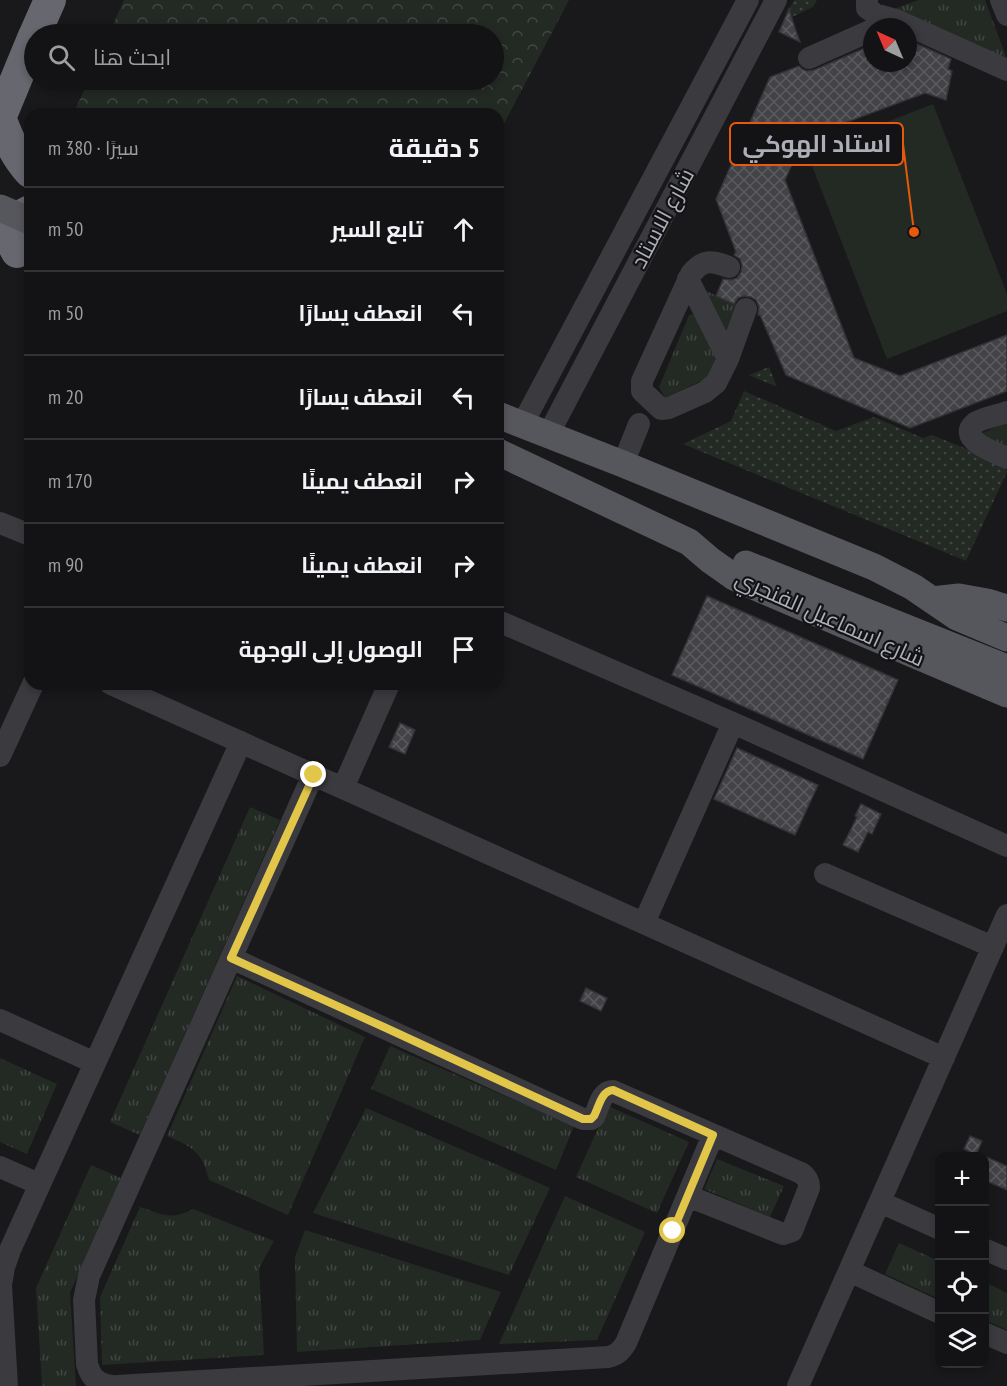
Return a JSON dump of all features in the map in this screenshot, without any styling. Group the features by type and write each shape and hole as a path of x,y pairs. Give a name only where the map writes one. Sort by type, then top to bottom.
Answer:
{"highway":[{"path":"40,24 50,0"},
{"path":"24,61 0,118 8,141 24,165"},
{"path":"19,249 9,237 14,225 24,213"}],"main road":[{"path":"0,208 24,218"},
{"path":"0,226 19,249"},
{"path":"510,420 874,567 914,587 957,616 1007,638"},
{"name":"شارع اسماعيل الفنجري","path":"504,460 689,542 710,560 742,581 1007,694"},
{"path":"689,542 1007,668"},
{"path":"932,600 959,597 1007,608"}],"street":[{"name":"شارع الاستاد","path":"510,420 748,0"},
{"name":"شارع الاستاد","path":"548,435 776,0"},
{"path":"867,0 867,8 881,18"},
{"path":"1001,0 1007,15"},
{"path":"808,57 863,34"},
{"path":"917,34 1007,70"},
{"path":"623,464 643,413 642,381 688,279 696,268 706,262 712,261 729,267"},
{"path":"688,279 728,359"},
{"path":"643,413 658,407 665,408 705,392 716,382 728,359 746,309"},
{"path":"1007,412 977,421 972,425 970,431 975,442 1007,458"},
{"path":"0,523 24,533"},
{"path":"504,624 1007,846"},
{"path":"0,756 30,690"},
{"path":"132,690 241,742 944,1058"},
{"path":"343,788 386,690"},
{"path":"644,923 733,723"},
{"path":"4,1378 2,1285 4,1267 10,1250 241,742"},
{"path":"314,775 88,1276 84,1300 87,1364 90,1374 96,1381 114,1386 615,1355 626,1344 713,1135"},
{"path":"825,874 993,947"},
{"path":"798,1386 1007,915"},
{"path":"231,958 583,1119 591,1119 605,1094 613,1090 806,1176 809,1182 809,1188 792,1231 783,1234 688,1196"},
{"path":"0,1020 94,1063"},
{"path":"0,1167 39,1184"},
{"path":"880,1202 935,1226"},
{"path":"989,1251 1007,1259"},
{"path":"849,1272 935,1311"},
{"path":"989,1335 1007,1343"}],"green space":[{"path":"124,0 569,0 504,124 504,108 76,108 84,90 504,90 504,24 113,24"},
{"path":"794,0 817,0 813,7 792,17 789,9"},
{"path":"918,0 985,0 1007,59 917,18 894,9"},
{"path":"933,104 1007,294 1007,311 887,359 807,153"},
{"path":"702,289 742,307 728,342"},
{"path":"697,313 716,359 709,377 665,398 659,387 689,315"},
{"path":"769,367 777,387 749,375"},
{"path":"744,391 836,431 874,417 923,438 932,435 1004,464 1007,472 966,561 683,444 731,421"},
{"path":"1007,422 1007,448 982,433"},
{"path":"250,807 280,820 140,1135 110,1122"},
{"path":"237,976 365,1037 288,1215 209,1180 203,1163 195,1152 190,1147 167,1136"},
{"path":"390,1046 574,1126 556,1170 371,1089"},
{"path":"0,1058 57,1084 27,1154 0,1142"},
{"path":"608,1106 689,1142 657,1213 576,1177"},
{"path":"366,1108 550,1188 509,1275 313,1213"},
{"path":"717,1159 784,1186 770,1217 704,1189"},
{"path":"91,1165 121,1178 70,1293 76,1386 42,1386 36,1288"},
{"path":"565,1196 645,1232 597,1340 499,1344"},
{"path":"140,1207 160,1214 172,1215 193,1209 274,1241 259,1268 264,1355 102,1365 100,1297"},
{"path":"305,1230 501,1292 480,1340 297,1352 295,1257"},
{"path":"899,1243 935,1259 935,1297 885,1274"},
{"path":"989,1284 1007,1293 1007,1330 989,1322"}],"building":[{"path":"789,9 795,28 800,42 779,32"},
{"path":"917,44 951,59 948,69 952,71 946,100 925,93 804,138 785,180 854,358 900,376 1007,335 1007,391 910,428 786,375 760,315 758,315 759,307 756,300 744,296 738,298 734,304 716,296 723,279 737,278 742,265 740,259 734,255 736,252 716,199 770,77 799,66 807,71 863,49 863,72 917,72"},
{"path":"707,596 898,680 863,759 672,675"},
{"path":"400,723 415,730 405,754 389,747"},
{"path":"737,748 818,785 795,835 714,799"},
{"path":"861,804 881,814 872,834 868,832 858,852 843,845"},
{"path":"586,988 607,998 601,1011 580,1001"},
{"path":"970,1136 982,1141 977,1152 964,1149"},
{"path":"989,1158 1007,1166 1007,1190 989,1182"}],"place":[{"name":"استاد الهوكي","path":"914,232"}],"route":[{"path":"314,775 231,958 583,1119 591,1119 607,1091 613,1090 713,1135 673,1231"}]}
